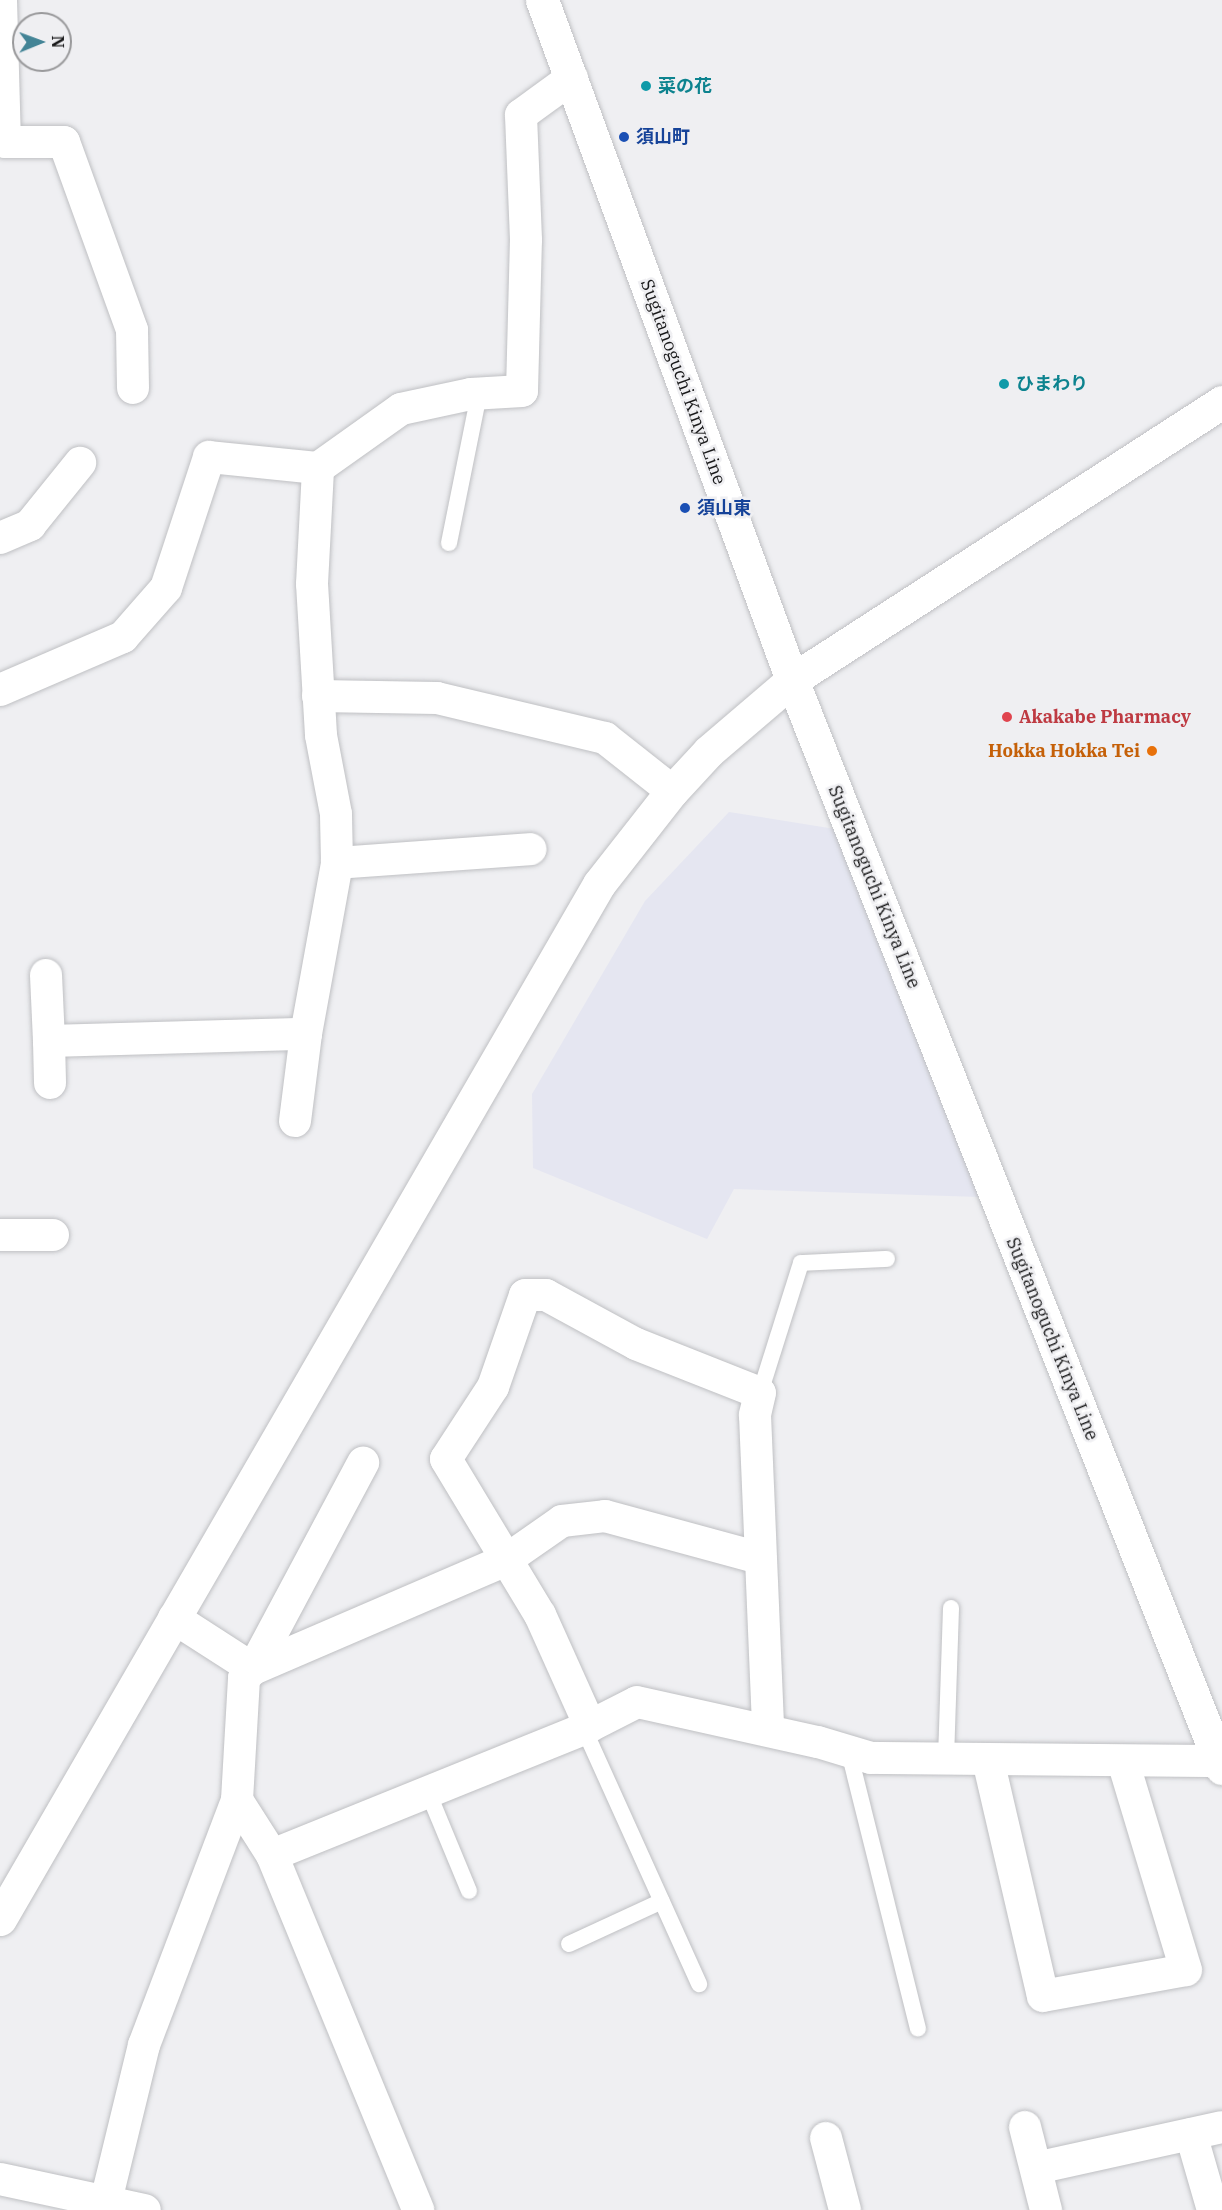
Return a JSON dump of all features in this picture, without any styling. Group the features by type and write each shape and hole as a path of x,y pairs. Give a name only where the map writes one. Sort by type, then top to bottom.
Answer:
{"street":[{"path":"1,0 5,142 64,142 132,330 133,388"},
{"name":"Sugitanoguchi Kinya Line","path":"542,0 792,680 1221,1764"},
{"path":"0,690 123,637 166,588 209,457 318,468 353,440 401,409 479,394 522,391 526,240 521,115 572,78"},
{"path":"0,1919 599,884 672,791 709,751 792,680 1222,402"},
{"path":"0,538 30,525 80,463"},
{"path":"295,1122 306,1034 338,862 336,814 321,735 312,584 318,468"},
{"path":"318,696 437,698 605,738 672,791"},
{"path":"338,862 530,849"},
{"path":"46,975 50,1083"},
{"path":"49,1041 306,1034"},
{"path":"0,1235 53,1235"},
{"path":"587,1728 540,1616 446,1460 493,1387 525,1295 546,1295 636,1344 760,1393 755,1415 768,1730"},
{"path":"106,2201 144,2045 237,1800 244,1678 253,1669 363,1463"},
{"path":"253,1669 506,1560 562,1521 605,1516 760,1558"},
{"path":"174,1618 253,1669"},
{"path":"272,1855 587,1728 637,1702 695,1717 768,1730 871,1758 1221,1764"},
{"path":"988,1760 1043,1996 1186,1970 1123,1761"},
{"path":"237,1800 272,1855 418,2210"},
{"path":"1025,2127 1046,2210"},
{"path":"1036,2168 1222,2127"},
{"path":"1191,2134 1213,2210"},
{"path":"826,2138 845,2210"},
{"path":"0,2179 142,2210"}],"lane":[{"path":"449,543 479,394"},
{"path":"760,1393 801,1263 887,1260"},
{"path":"946,1759 951,1608"},
{"path":"587,1728 699,1984"},
{"path":"849,1752 918,2029"},
{"path":"428,1792 469,1891"},
{"path":"569,1944 662,1901"}],"shaded area":[{"path":"729,812 835,829 980,1197 734,1189 707,1239 533,1168 532,1094 645,901"}],"place":[{"name":"菜の花","path":"646,86"},
{"name":"須山町","path":"624,137"},
{"name":"ひまわり","path":"1004,384"},
{"name":"須山東","path":"685,508"},
{"name":"Akakabe Pharmacy","path":"1007,717"},
{"name":"Hokka Hokka Tei","path":"1152,751"}]}
